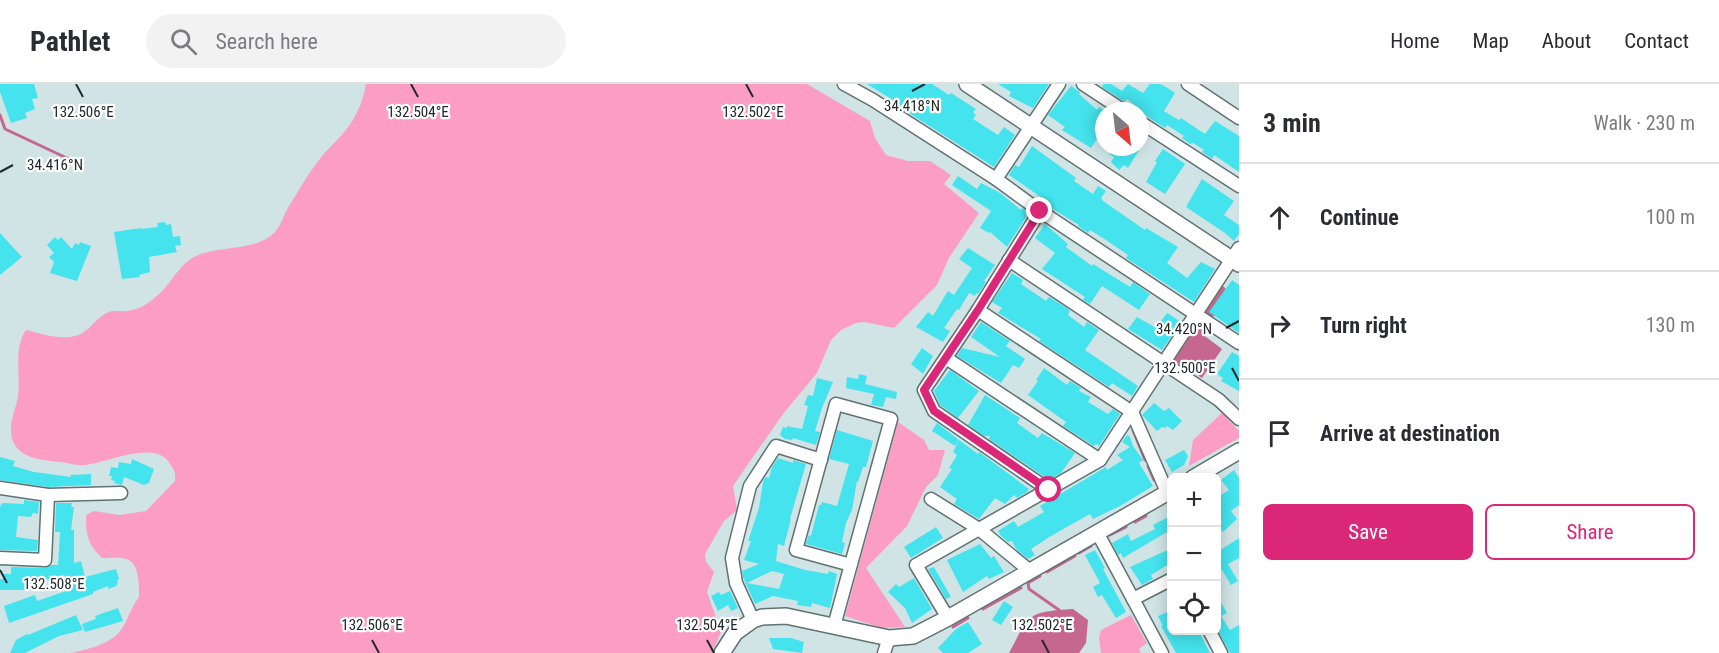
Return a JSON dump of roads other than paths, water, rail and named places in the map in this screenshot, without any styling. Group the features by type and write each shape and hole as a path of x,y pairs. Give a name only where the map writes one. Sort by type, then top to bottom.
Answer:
{"street":[{"path":"844,84 996,178 1040,211 1239,343"},
{"path":"948,618 916,565 1100,460 1195,314 1236,257 967,84"},
{"path":"996,178 1059,84"},
{"path":"1083,84 1110,102"},
{"path":"1188,84 1239,118"},
{"path":"1149,128 1239,186"},
{"path":"1040,211 978,310 924,390 934,411 1049,490"},
{"path":"1009,261 1219,399 1239,419"},
{"path":"978,310 1132,412 1167,487"},
{"path":"946,358 1100,460"},
{"path":"834,626 851,565 891,419 836,404 796,550 851,565"},
{"path":"753,620 736,583 732,558 750,486 776,446 820,460"},
{"path":"1200,473 1239,451"},
{"path":"0,488 48,495 121,493"},
{"path":"722,653 735,633 753,620 762,617 786,616 889,638 913,636 1167,492"},
{"path":"0,558 45,560 48,495"},
{"path":"931,499 979,529 1030,571"},
{"path":"1097,532 1162,653"},
{"path":"1133,599 1168,581"},
{"path":"1212,635 1221,653"},
{"path":"884,653 889,638"}],"waterway":[{"path":"0,115 5,129 71,160"},
{"path":"1205,311 1217,294"},
{"path":"1176,354 1194,327"},
{"path":"1133,430 1145,460"},
{"path":"1148,466 1154,480"},
{"path":"1135,522 1146,516"},
{"path":"1110,535 1126,527"},
{"path":"1079,553 1091,546"},
{"path":"1047,572 1075,556"},
{"path":"1040,576 1028,583 1029,589 1059,610"},
{"path":"983,609 1021,588"},
{"path":"953,627 968,618"}]}
